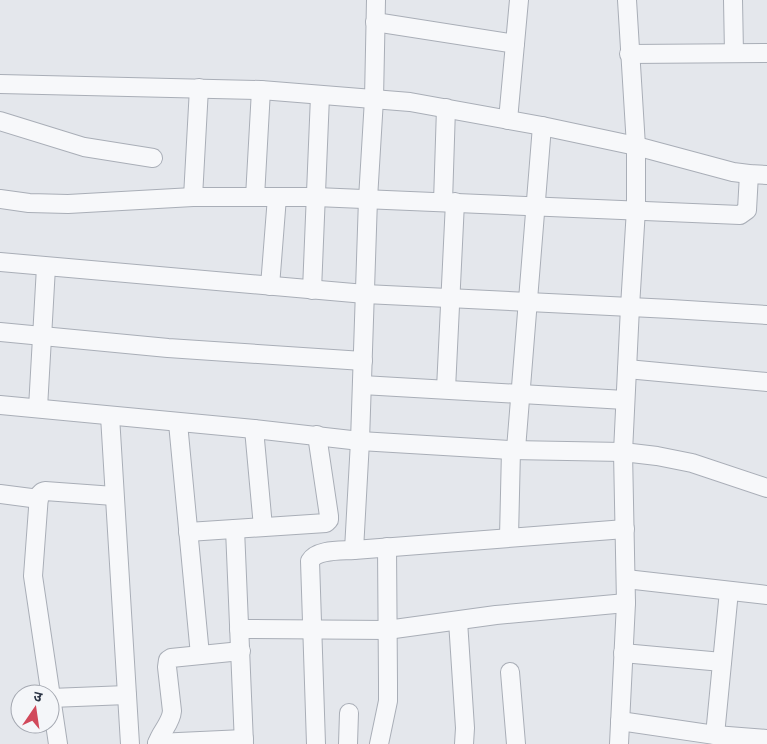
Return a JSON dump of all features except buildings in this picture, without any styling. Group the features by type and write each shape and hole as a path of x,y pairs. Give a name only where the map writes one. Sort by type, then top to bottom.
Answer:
{"street":[{"path":"354,550 360,441 368,199 374,99 376,0"},
{"path":"508,120 519,0"},
{"path":"619,744 626,602 623,452 636,209 636,146 627,0"},
{"path":"733,0 734,53"},
{"path":"375,22 515,44"},
{"path":"629,54 767,53"},
{"path":"0,84 261,90 410,102 542,126 636,146 749,174 767,175"},
{"path":"193,197 199,88"},
{"path":"255,197 261,90"},
{"path":"312,290 320,96"},
{"path":"446,108 452,298 446,390"},
{"path":"0,121 84,147 154,158"},
{"path":"509,536 513,450 521,394 542,126"},
{"path":"0,198 29,203 68,204 193,197 316,197 740,214 746,210 749,174"},
{"path":"270,286 276,197"},
{"path":"0,262 365,294 630,306 767,315"},
{"path":"38,408 46,267"},
{"path":"0,332 168,348 363,360"},
{"path":"626,370 767,382"},
{"path":"362,385 625,400"},
{"path":"0,405 360,441 513,450 623,452 692,463 767,488"},
{"path":"110,416 130,744"},
{"path":"178,423 200,655"},
{"path":"254,429 263,527"},
{"path":"188,532 321,524 329,520 318,436"},
{"path":"49,684 33,576 40,493 45,491 114,496"},
{"path":"0,494 39,499"},
{"path":"235,529 241,651 244,741 157,744 160,735 171,718 172,711 167,667 168,660 171,658 241,651"},
{"path":"316,744 310,561 312,557 319,553 509,536 625,529"},
{"path":"379,744 388,701 387,547"},
{"path":"626,579 767,595"},
{"path":"715,735 729,591"},
{"path":"239,629 387,630 496,615 626,602"},
{"path":"458,621 465,728 464,744"},
{"path":"623,653 722,662"},
{"path":"510,672 516,744"},
{"path":"60,698 127,695"},
{"path":"348,744 349,713"},
{"path":"620,721 715,735 767,739"}]}
